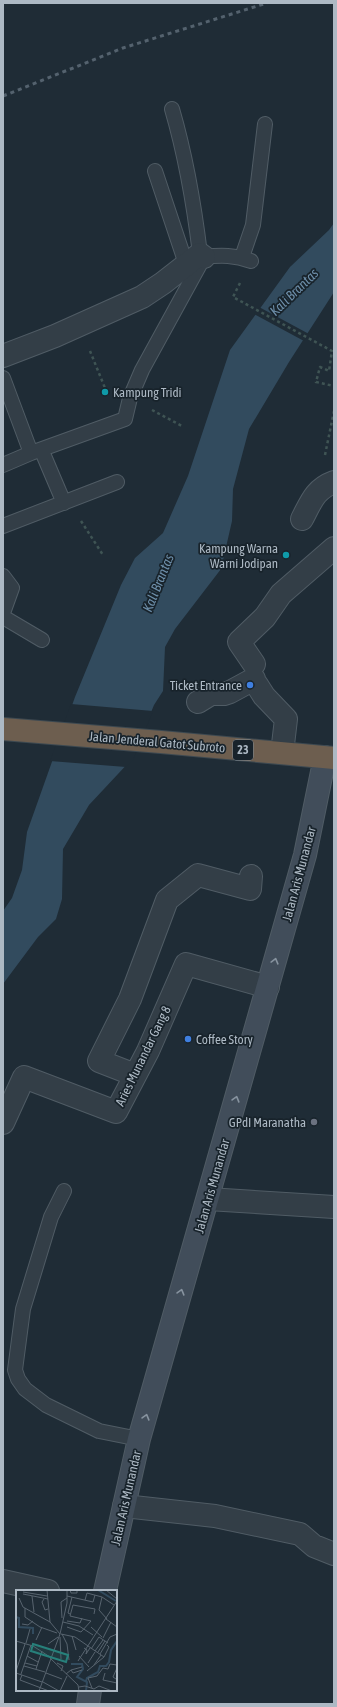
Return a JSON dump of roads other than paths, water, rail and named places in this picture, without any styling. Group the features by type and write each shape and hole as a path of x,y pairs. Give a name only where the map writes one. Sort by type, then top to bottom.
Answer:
{"highway":[{"name":"Jalan Jenderal Gatot Subroto","path":"3,730 161,742 330,758"}],"main road":[{"name":"Jalan Aris Munandar","path":"105,1590 140,1440 305,855 330,758"},
{"path":"88,1704 90,1691"}],"street":[{"path":"3,356 80,325 142,297 196,258"},
{"path":"302,519 316,493 324,485 334,482"},
{"path":"282,753 286,719 264,696 239,642 265,617 281,594 334,548"},
{"path":"198,702 211,694 224,694 230,692 255,676"},
{"path":"135,1075 98,1061 130,999 167,900 198,875 250,889 251,876"},
{"name":"Aries Munandar Gang 8","path":"3,1123 24,1077 116,1112 135,1075 186,964 268,987"},
{"path":"208,1199 334,1208"},
{"path":"124,1506 215,1516 300,1534 314,1546 334,1554"},
{"path":"3,1582 43,1590"}],"lane":[{"path":"3,465 38,454 125,419 132,394 142,370 196,258 195,208 184,148 172,109"},
{"path":"196,258 223,255 246,259 254,225 265,124"},
{"path":"155,171 196,258"},
{"path":"3,378 38,454 66,502"},
{"path":"3,526 117,482"},
{"path":"3,576 12,588 3,613"},
{"path":"3,618 42,640"},
{"path":"64,1191 51,1217 24,1310 15,1370 18,1379 25,1389 46,1405 99,1431 140,1440"}],"water":[{"name":"Kali Brantas","path":"334,223 334,292 289,362 249,429 233,489 232,521 221,569 175,629 165,647 163,691 154,705 132,759 89,805 63,849 62,899 56,919 38,937 3,984 3,911 12,898 22,870 27,832 75,697 121,585 135,558 163,533 188,476 230,350 290,267 329,230"}],"railway":[{"path":"3,96 123,48 267,3"}],"place":[{"name":"Kampung Tridi","path":"105,392"},
{"name":"Kampung Warna Warni Jodipan","path":"286,555"},
{"name":"Ticket Entrance","path":"250,685"},
{"name":"Coffee Story","path":"188,1039"},
{"name":"GPdI Maranatha","path":"314,1122"}]}
